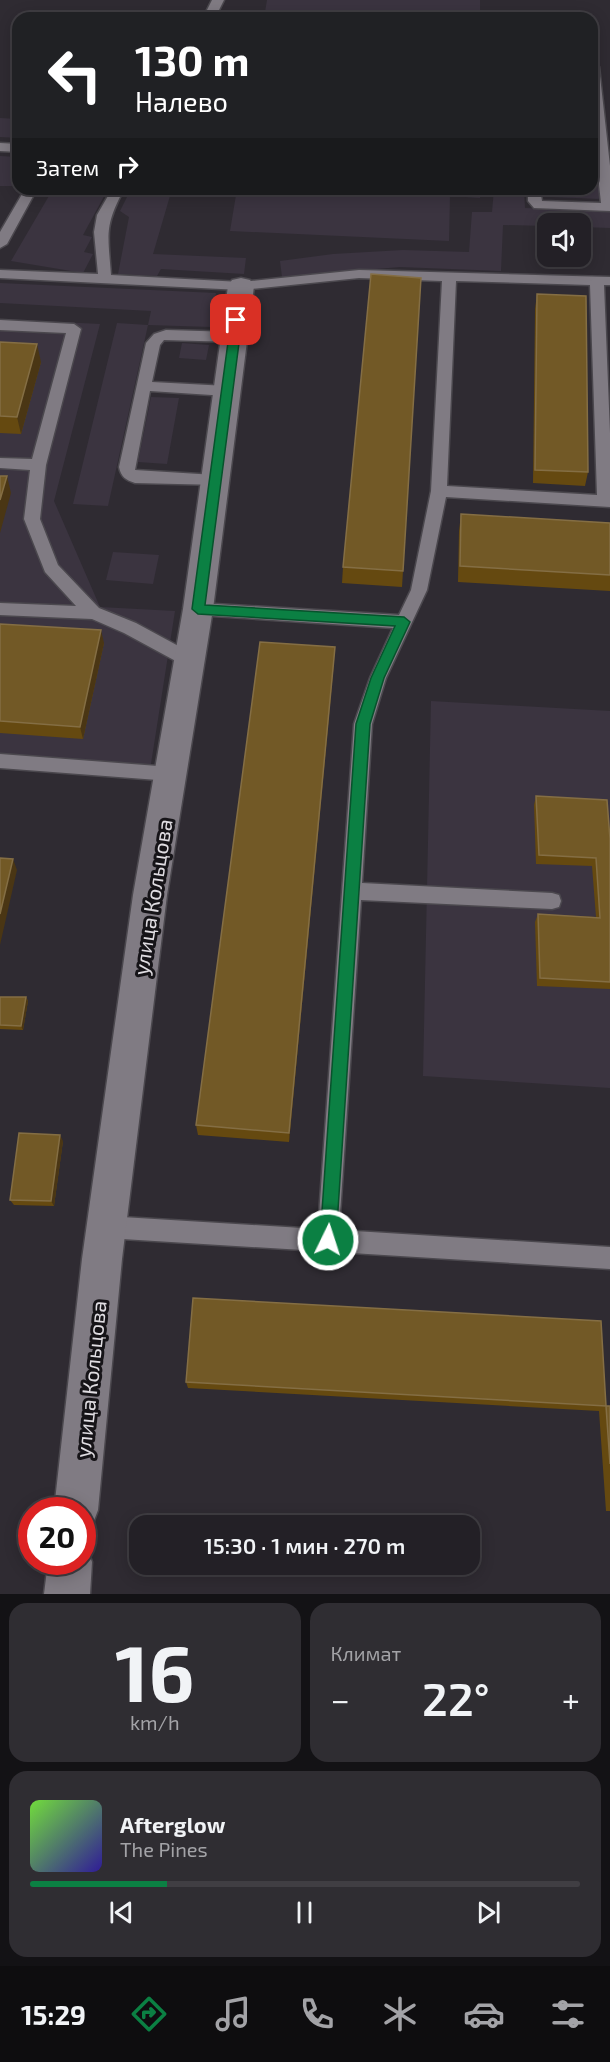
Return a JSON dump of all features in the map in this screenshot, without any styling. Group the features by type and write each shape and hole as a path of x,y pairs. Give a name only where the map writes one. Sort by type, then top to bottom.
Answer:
{"street":[{"name":"улица Кольцова","path":"77,1497 106,1227 150,895 198,609 241,286"},
{"path":"67,1594 69,1575"}],"lane":[{"path":"534,195 534,201 538,205 609,207 598,110"},
{"path":"0,244 28,195"},
{"path":"105,279 101,232 104,215 115,195"},
{"path":"0,274 241,286 359,274 604,281 607,500 439,491"},
{"path":"328,1240 363,724 378,678 419,590 439,491 449,276"},
{"path":"0,325 74,329 38,465 32,519 51,568 93,613"},
{"path":"215,481 135,477 128,473 127,467 153,344 159,337 166,335 234,337"},
{"path":"144,386 227,391"},
{"path":"0,463 38,465"},
{"path":"0,609 93,613 130,627 189,660"},
{"path":"198,609 404,622"},
{"path":"0,761 171,774"},
{"path":"353,891 552,902"},
{"path":"106,1227 610,1258"}],"shaded area":[{"path":"267,0 480,0 480,12 265,12"},
{"path":"0,118 12,119 12,138 0,137"},
{"path":"0,156 12,157 12,186 0,186"},
{"path":"598,181 600,199 551,197 551,195 598,195"},
{"path":"50,195 105,195 83,235 92,237 84,252 93,254 83,273 11,261"},
{"path":"128,195 170,195 153,254 246,258 244,274 161,269 157,276 118,274 129,217 120,211"},
{"path":"236,195 480,195 480,198 450,196 449,241 230,231"},
{"path":"493,195 524,195 525,208 610,211 610,228 591,227 591,213 537,213 537,226 503,225 501,271 400,267 282,277 280,261 333,254 403,250 469,252 472,212 492,212"},
{"path":"0,283 216,293 211,327 148,325 151,311 0,303"},
{"path":"0,319 100,324 54,501 100,607 175,611 150,770 0,761"},
{"path":"117,323 148,325 108,506 73,504"},
{"path":"182,343 209,345 206,360 179,358"},
{"path":"151,397 179,398 167,464 138,462"},
{"path":"113,552 159,555 153,584 106,580"},
{"path":"431,701 610,711 610,1088 423,1076"}],"building":[{"path":"371,274 421,278 403,571 343,567"},
{"path":"537,294 586,296 588,472 535,470"},
{"path":"0,342 37,344 17,417 0,416"},
{"path":"0,476 7,476 0,500"},
{"path":"461,514 610,523 610,575 460,566"},
{"path":"0,624 101,630 80,727 0,721"},
{"path":"260,642 335,647 289,1133 196,1125"},
{"path":"536,796 607,800 610,839 610,982 540,978 538,914 600,918 596,858 539,855"},
{"path":"0,858 13,859 0,914"},
{"path":"0,997 26,997 21,1026 0,1025"},
{"path":"19,1133 60,1135 51,1201 10,1200"},
{"path":"193,1298 601,1321 606,1406 186,1382"},
{"path":"606,1406 610,1406 610,1464"}],"route":[{"path":"236,320 198,609 404,622 378,678 363,724 328,1240"}]}
